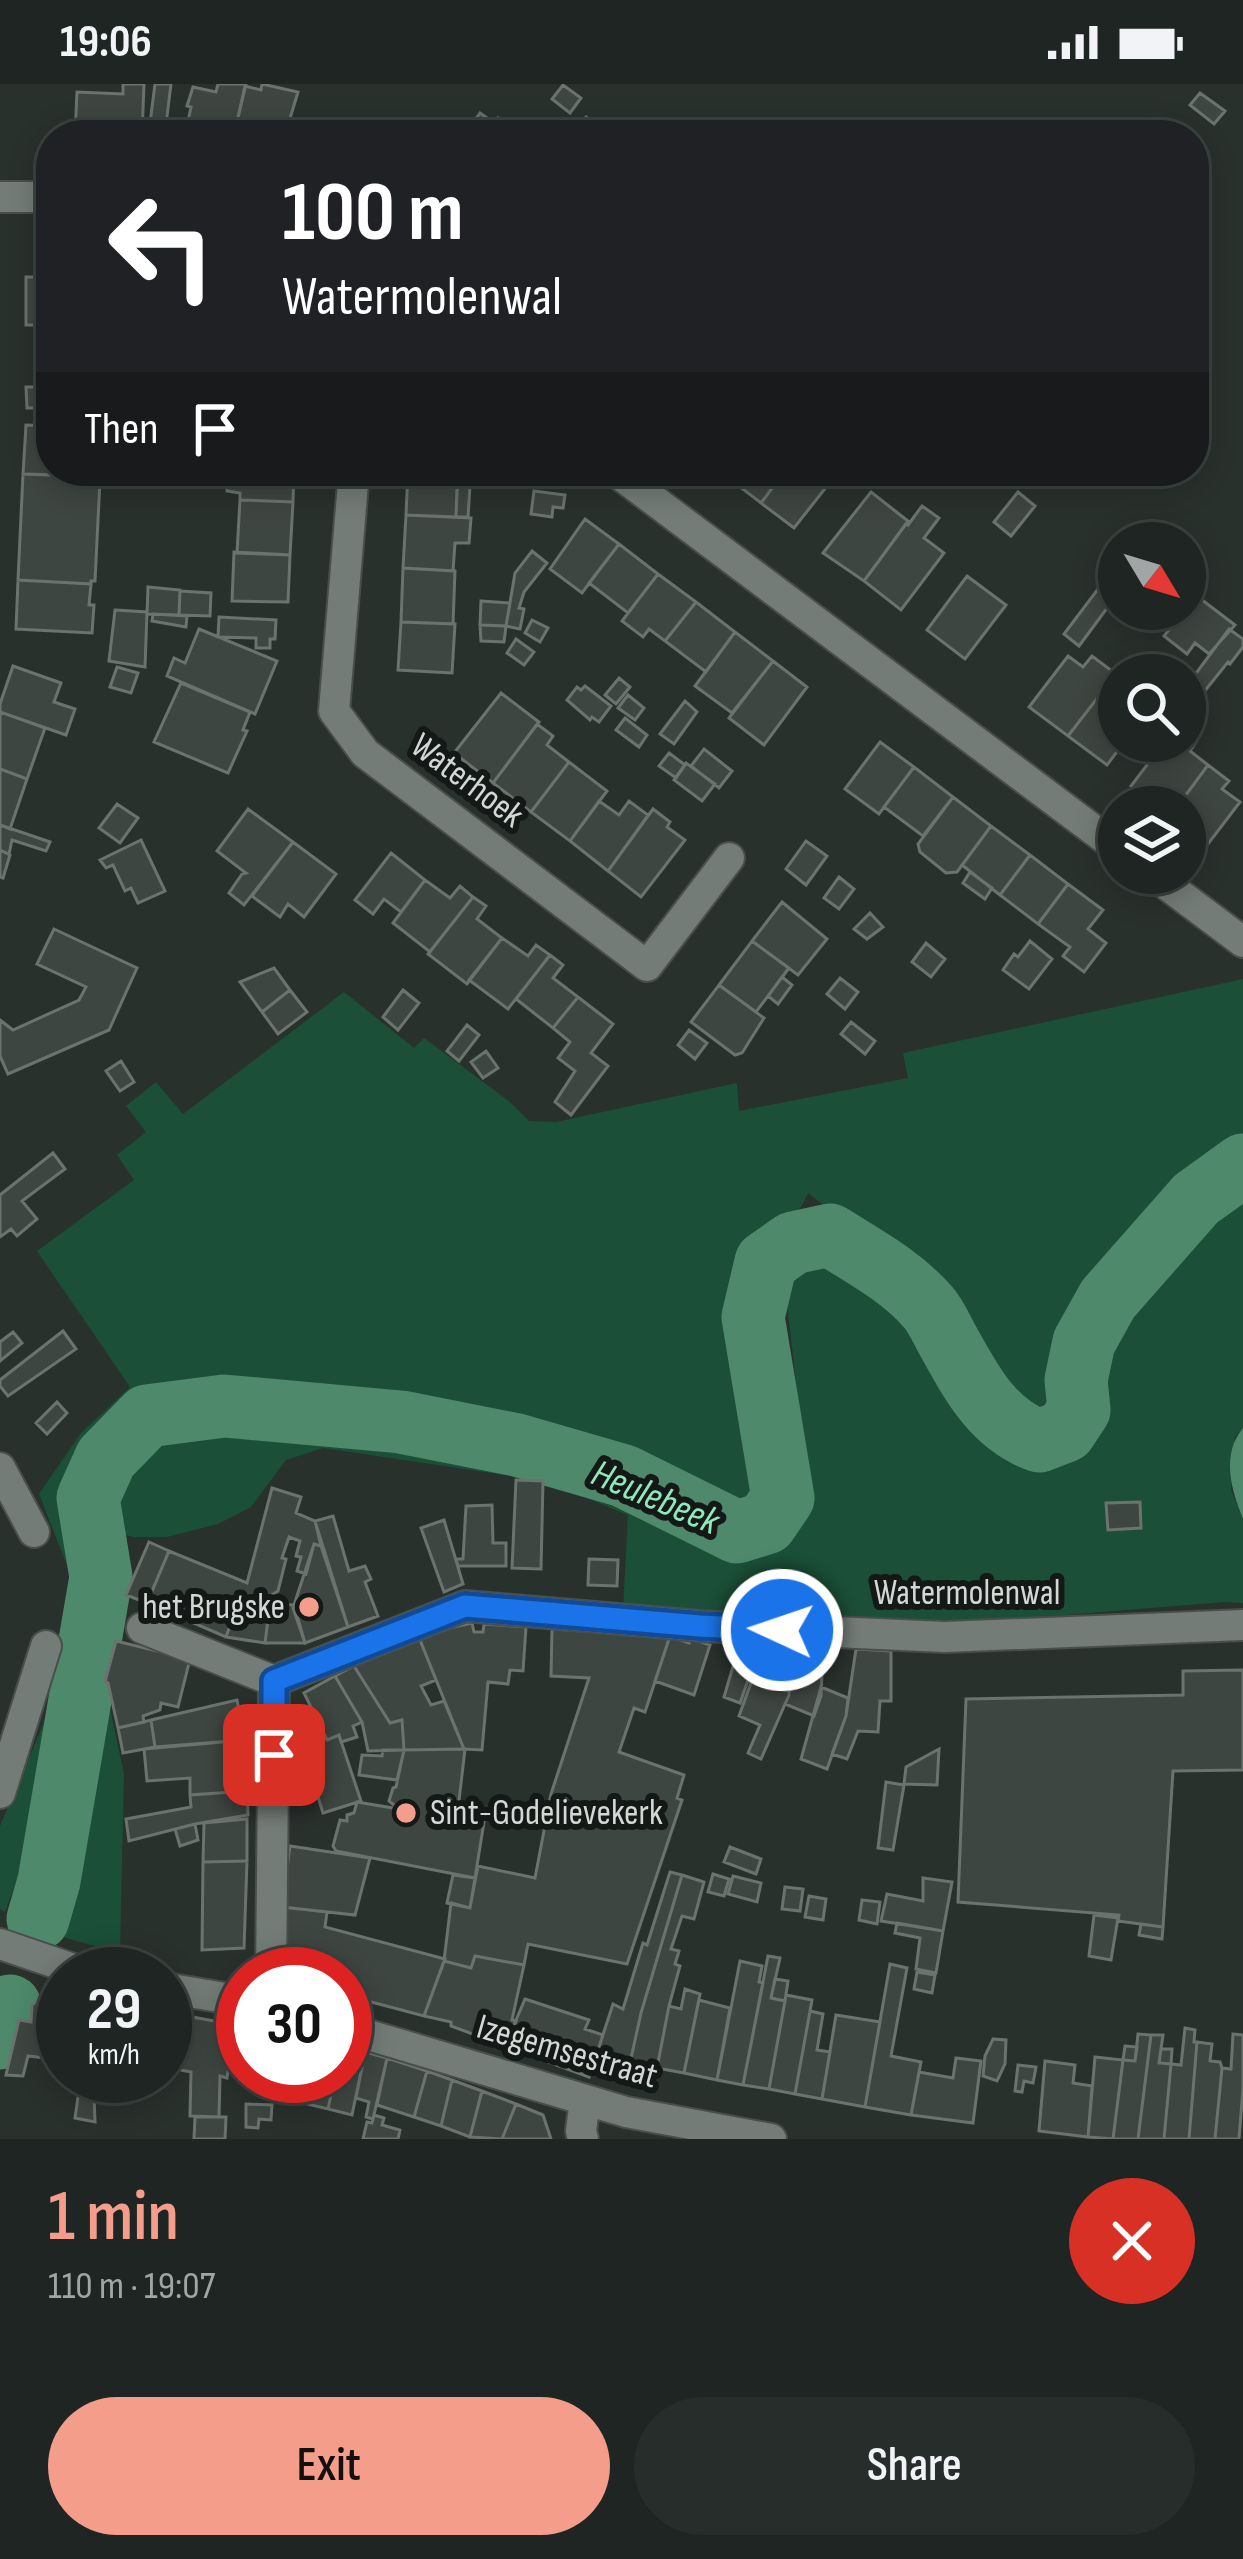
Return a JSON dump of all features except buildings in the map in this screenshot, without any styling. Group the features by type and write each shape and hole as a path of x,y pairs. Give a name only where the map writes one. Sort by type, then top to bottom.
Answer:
{"street":[{"path":"0,197 36,197"},
{"name":"Waterhoek","path":"353,486 334,711 365,753 647,966 729,858"},
{"path":"635,486 1098,833"},
{"path":"1178,894 1243,942"},
{"path":"0,1468 34,1532"},
{"name":"Watermolenwal","path":"274,1681 465,1606 700,1626 945,1637 1243,1625"},
{"path":"142,1628 274,1681 271,1947"},
{"path":"0,1793 46,1646"},
{"path":"0,1944 36,1956"},
{"name":"Izegemsestraat","path":"372,2036 626,2112 771,2139"},
{"path":"583,2139 586,2100"}],"shaded area":[{"path":"1243,979 1243,1148 1193,1177 1128,1247 1073,1321 1047,1403 1031,1410 1013,1404 1003,1395 949,1292 929,1273 862,1235 808,1193 794,1216 761,1250 746,1281 744,1316 756,1386 737,1391 761,1473 757,1496 740,1510 553,1433 321,1397 215,1388 155,1396 116,1416 87,1461 73,1506 79,1567 68,1568 39,1494 81,1433 130,1387 37,1251 134,1180 117,1155 146,1132 126,1106 156,1082 183,1114 344,992 414,1048 424,1038 529,1121 556,1122 737,1083 739,1111 908,1078 903,1053"},
{"path":"1235,1186 1243,1190 1243,1428 1235,1437 1231,1490 1243,1519 1243,1603 942,1625 623,1611 628,1515 545,1481 323,1448 286,1460 251,1507 218,1524 167,1537 133,1537 116,1532 106,1512 101,1490 134,1437 188,1418 331,1423 491,1448 655,1498 724,1538 749,1546 773,1542 790,1531 804,1511 806,1469 787,1304 772,1302 777,1279 789,1263 823,1257 905,1295 932,1333 959,1404 975,1429 992,1443 1036,1462 1084,1442 1105,1400 1099,1368 1132,1286 1180,1234"},
{"path":"1243,1428 1243,1519 1230,1461"},
{"path":"63,1678 54,1774 5,1912 0,1909 0,1826"},
{"path":"105,1685 124,1774 120,1947 98,1947 59,1936"}],"waterway":[{"name":"Heulebeek","path":"38,1919 49,1881 101,1577 88,1498 106,1458 147,1416 224,1406 401,1422 517,1445 624,1476 737,1532 766,1523 783,1498 753,1317 766,1262 793,1243 830,1235 869,1259 928,1307 974,1386 996,1413 1039,1441 1065,1431 1079,1410 1076,1380 1084,1342 1108,1299 1196,1199 1243,1165"},
{"name":"Heulebeek","path":"0,2038 10,2006"}],"place":[{"name":"het Brugske","path":"309,1607"},
{"name":"Sint-Godelievekerk","path":"406,1813"}],"route":[{"path":"274,1755 274,1681 465,1606 782,1630"}]}
